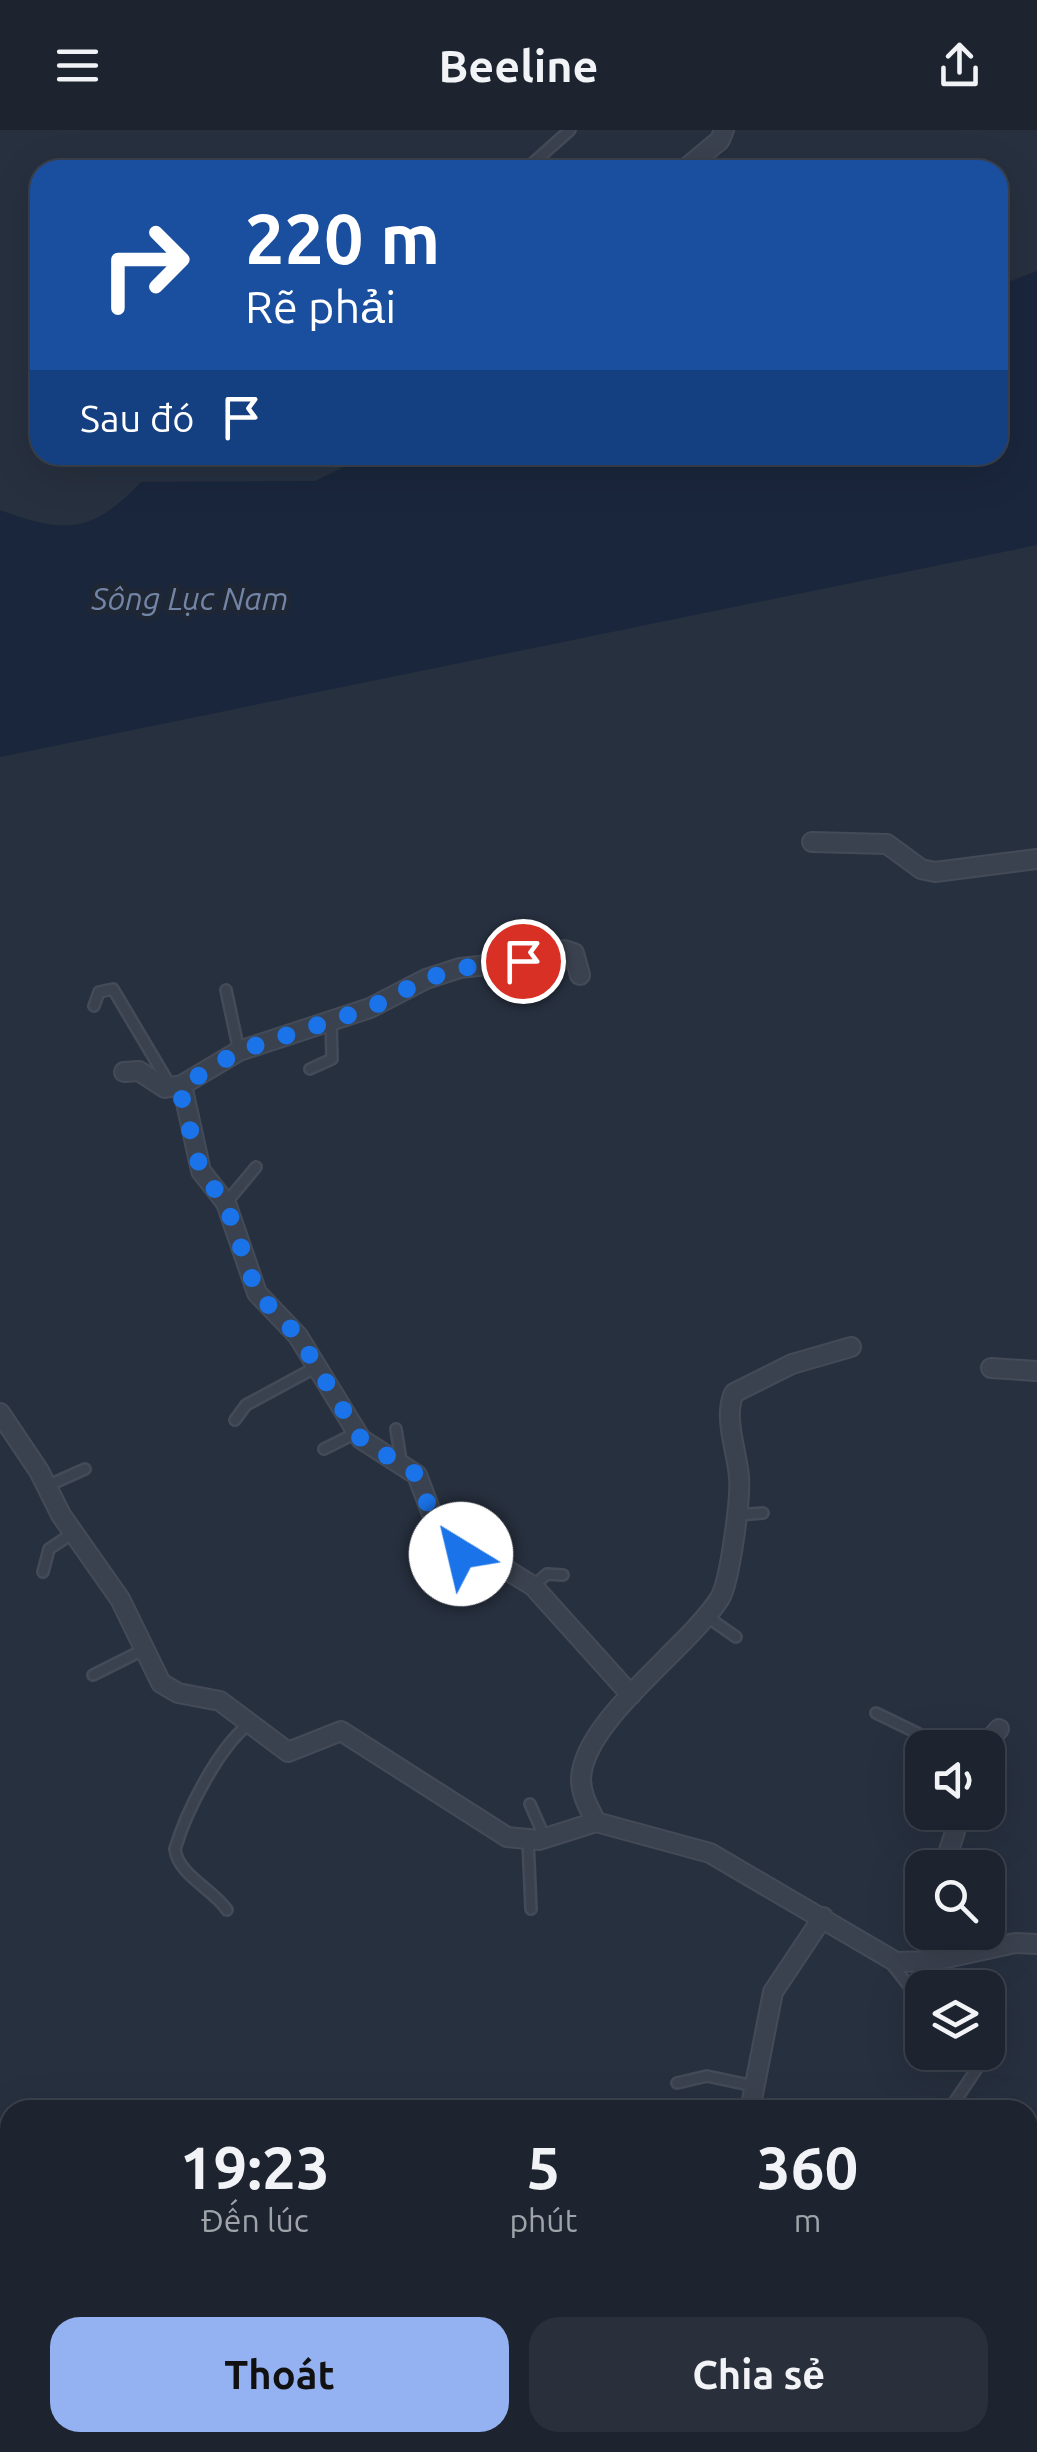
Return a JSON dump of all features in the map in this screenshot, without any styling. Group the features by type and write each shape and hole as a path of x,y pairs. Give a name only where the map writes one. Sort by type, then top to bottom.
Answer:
{"street":[{"path":"696,160 720,140 724,130"},
{"path":"812,842 886,844 927,872 1037,859"},
{"path":"177,1086 239,1051 370,1008 426,979 460,968 523,961 564,950 574,954 580,974"},
{"path":"124,1072 139,1071 177,1086 201,1171 226,1204 257,1293 298,1336 369,1446 401,1461 423,1483 443,1543 461,1554 491,1560 533,1586 631,1696"},
{"path":"596,1822 586,1802 582,1773 596,1740 724,1591 740,1477 730,1408 734,1393 792,1364 850,1347"},
{"path":"992,1368 1037,1371"},
{"path":"2,1420 47,1486 72,1533 120,1599 143,1650 168,1689 220,1701 288,1752 341,1731 406,1768 494,1830 536,1839 596,1822 710,1853 823,1917 889,1960 933,1961 1014,1943 1037,1944"},
{"path":"752,2100 773,1992 823,1917"},
{"path":"933,1961 935,1950"}],"lane":[{"path":"536,160 570,130"},
{"path":"94,1006 100,992 112,989 177,1086"},
{"path":"226,990 239,1051"},
{"path":"310,1069 332,1059 331,1020"},
{"path":"226,1204 256,1167"},
{"path":"235,1420 246,1405 318,1366"},
{"path":"396,1429 401,1461"},
{"path":"324,1448 358,1432"},
{"path":"47,1486 85,1469"},
{"path":"734,1515 763,1513"},
{"path":"43,1572 49,1549 72,1533"},
{"path":"533,1586 547,1574 562,1575"},
{"path":"706,1616 736,1637"},
{"path":"92,1675 143,1650"},
{"path":"876,1713 911,1730"},
{"path":"227,1910 216,1894 179,1865 175,1849 208,1776 230,1740 249,1724"},
{"path":"530,1804 536,1839 531,1909"},
{"path":"889,1960 905,1981"},
{"path":"956,2100 976,2070"},
{"path":"677,2083 707,2076 754,2086"}],"water":[{"name":"Sông Lục Nam","path":"1037,271 1037,545 0,757 0,510 43,523 76,524 107,512 141,482 315,481 348,465 1008,465 1008,282"}],"route":[{"path":"461,1554 443,1543 423,1483 410,1466 361,1439 298,1336 257,1293 232,1217 201,1171 182,1100 182,1086 239,1051 370,1008 426,979 460,968 523,961"}]}
